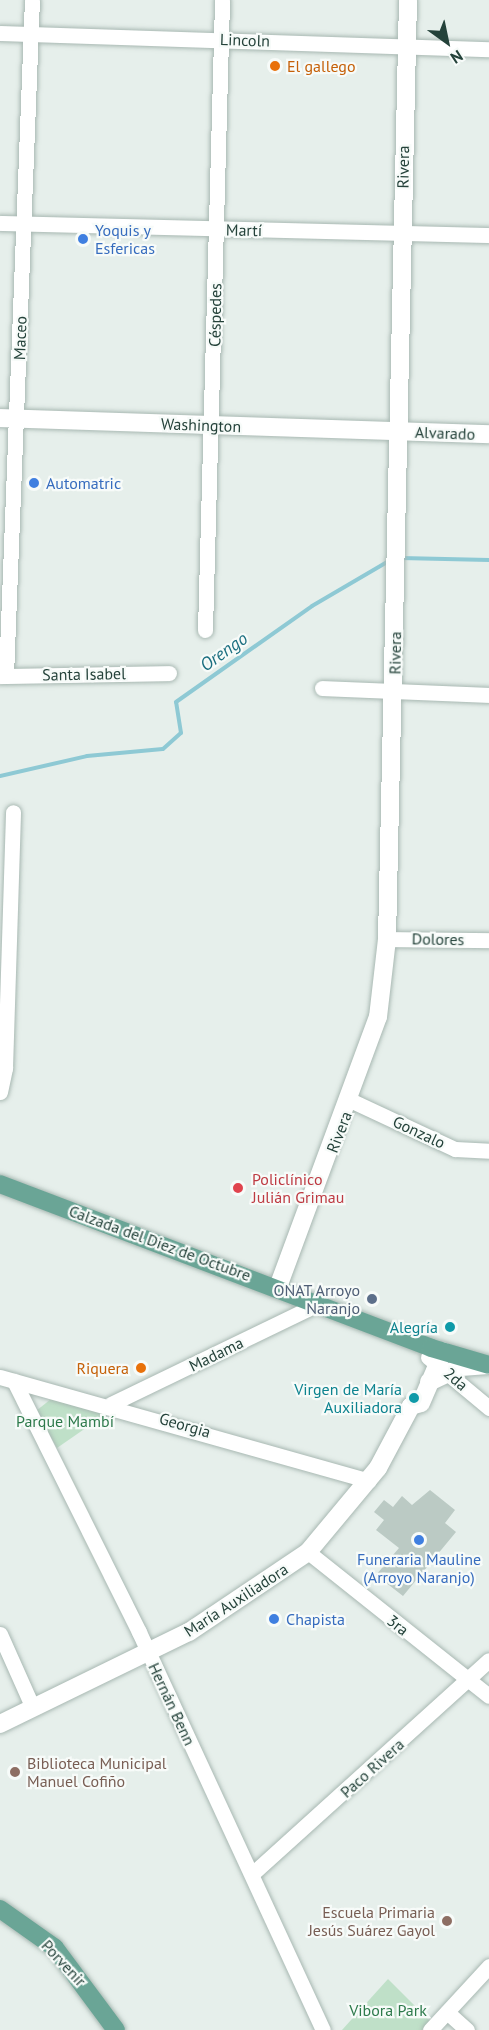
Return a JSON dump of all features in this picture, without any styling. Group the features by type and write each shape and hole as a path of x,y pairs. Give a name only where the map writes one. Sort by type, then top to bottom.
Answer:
{"main road":[{"name":"Calzada del Diez de Octubre","path":"0,1184 320,1303 404,1338 438,1359 489,1365"},
{"name":"Porvenir","path":"0,1909 55,1948 116,2030"}],"street":[{"name":"Maceo","path":"3,676 8,418 25,224 32,0"},
{"name":"Céspedes","path":"205,630 213,425 222,0"},
{"name":"Rivera","path":"278,1287 352,1101 378,1017 387,939 401,431 401,234 408,0"},
{"name":"Lincoln","path":"0,33 489,49"},
{"name":"Martí","path":"0,223 489,235"},
{"name":"Washington","path":"8,418 401,431"},
{"name":"Alvarado","path":"401,431 489,434"},
{"name":"Santa Isabel","path":"3,676 169,673"},
{"path":"322,688 489,694"},
{"path":"0,1092 5,921 13,812"},
{"name":"Dolores","path":"387,939 489,940"},
{"name":"Gonzalo","path":"352,1101 455,1149 489,1150"},
{"name":"Madama","path":"111,1404 320,1303"},
{"name":"María Auxiliadora","path":"0,1724 148,1652 233,1606 308,1552 369,1481 411,1407 420,1404 438,1359"},
{"name":"María Auxiliadora","path":"411,1407 407,1398 438,1359"},
{"name":"2da","path":"438,1359 489,1408"},
{"name":"Georgia","path":"7,1379 111,1404 369,1481"},
{"name":"Hernán Benn","path":"7,1379 148,1652 323,2030"},
{"name":"3ra","path":"308,1552 489,1696"},
{"path":"0,1634 33,1708"},
{"name":"Paco Rivera","path":"252,1874 470,1681 489,1660"},
{"path":"430,2030 489,1966"},
{"path":"447,2012 467,2030"}],"green space":[{"name":"Parque Mambí","path":"51,1399 106,1414 57,1448 36,1411"},
{"name":"Vibora Park","path":"388,1979 430,2021 422,2030 342,2030"}],"building":[{"name":"Funeraria Mauline (Arroyo Naranjo)","path":"430,1490 455,1510 445,1523 456,1532 403,1596 376,1575 399,1548 376,1530 384,1520 374,1512 384,1500 393,1507 402,1496 412,1505"}],"waterway":[{"name":"Orengo","path":"401,558 489,560"},
{"name":"Orengo","path":"0,776 87,756 163,749 181,733 176,702 312,606 389,561"}],"place":[{"name":"El gallego","path":"275,66"},
{"name":"Yoquis y Esfericas","path":"83,239"},
{"name":"Automatric","path":"34,483"},
{"name":"Policlínico Julián Grimau","path":"238,1188"},
{"name":"ONAT Arroyo Naranjo","path":"372,1299"},
{"name":"Alegría","path":"450,1327"},
{"name":"Riquera","path":"141,1368"},
{"name":"Virgen de María Auxiliadora","path":"414,1398"},
{"name":"Funeraria Mauline (Arroyo Naranjo)","path":"419,1540"},
{"name":"Chapista","path":"274,1619"},
{"name":"Biblioteca Municipal Manuel Cofiño","path":"15,1772"},
{"name":"Escuela Primaria Jesús Suárez Gayol","path":"447,1921"}]}
